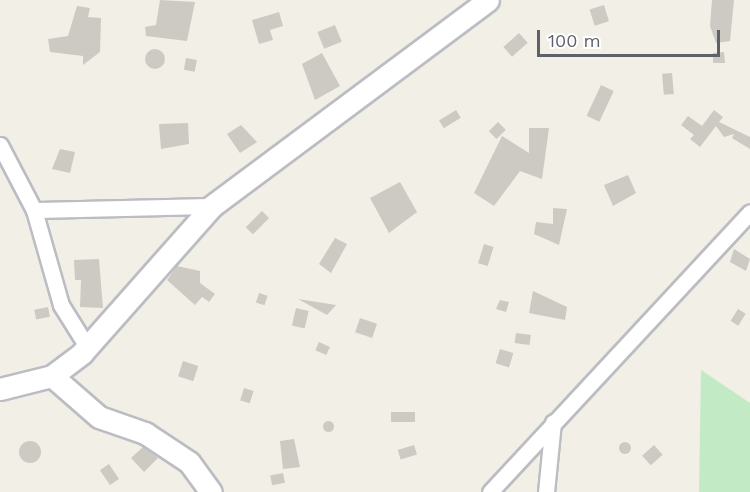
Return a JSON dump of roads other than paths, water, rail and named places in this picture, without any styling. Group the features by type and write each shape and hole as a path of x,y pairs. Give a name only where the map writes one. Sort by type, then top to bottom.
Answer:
{"street":[{"path":"0,389 52,376 88,348 212,206 488,0"},
{"path":"0,145 34,210 61,305 88,348"},
{"path":"34,210 212,206"},
{"path":"490,492 750,212"},
{"path":"52,376 99,417 145,433 189,462 211,492"},
{"path":"546,492 553,422"}]}
